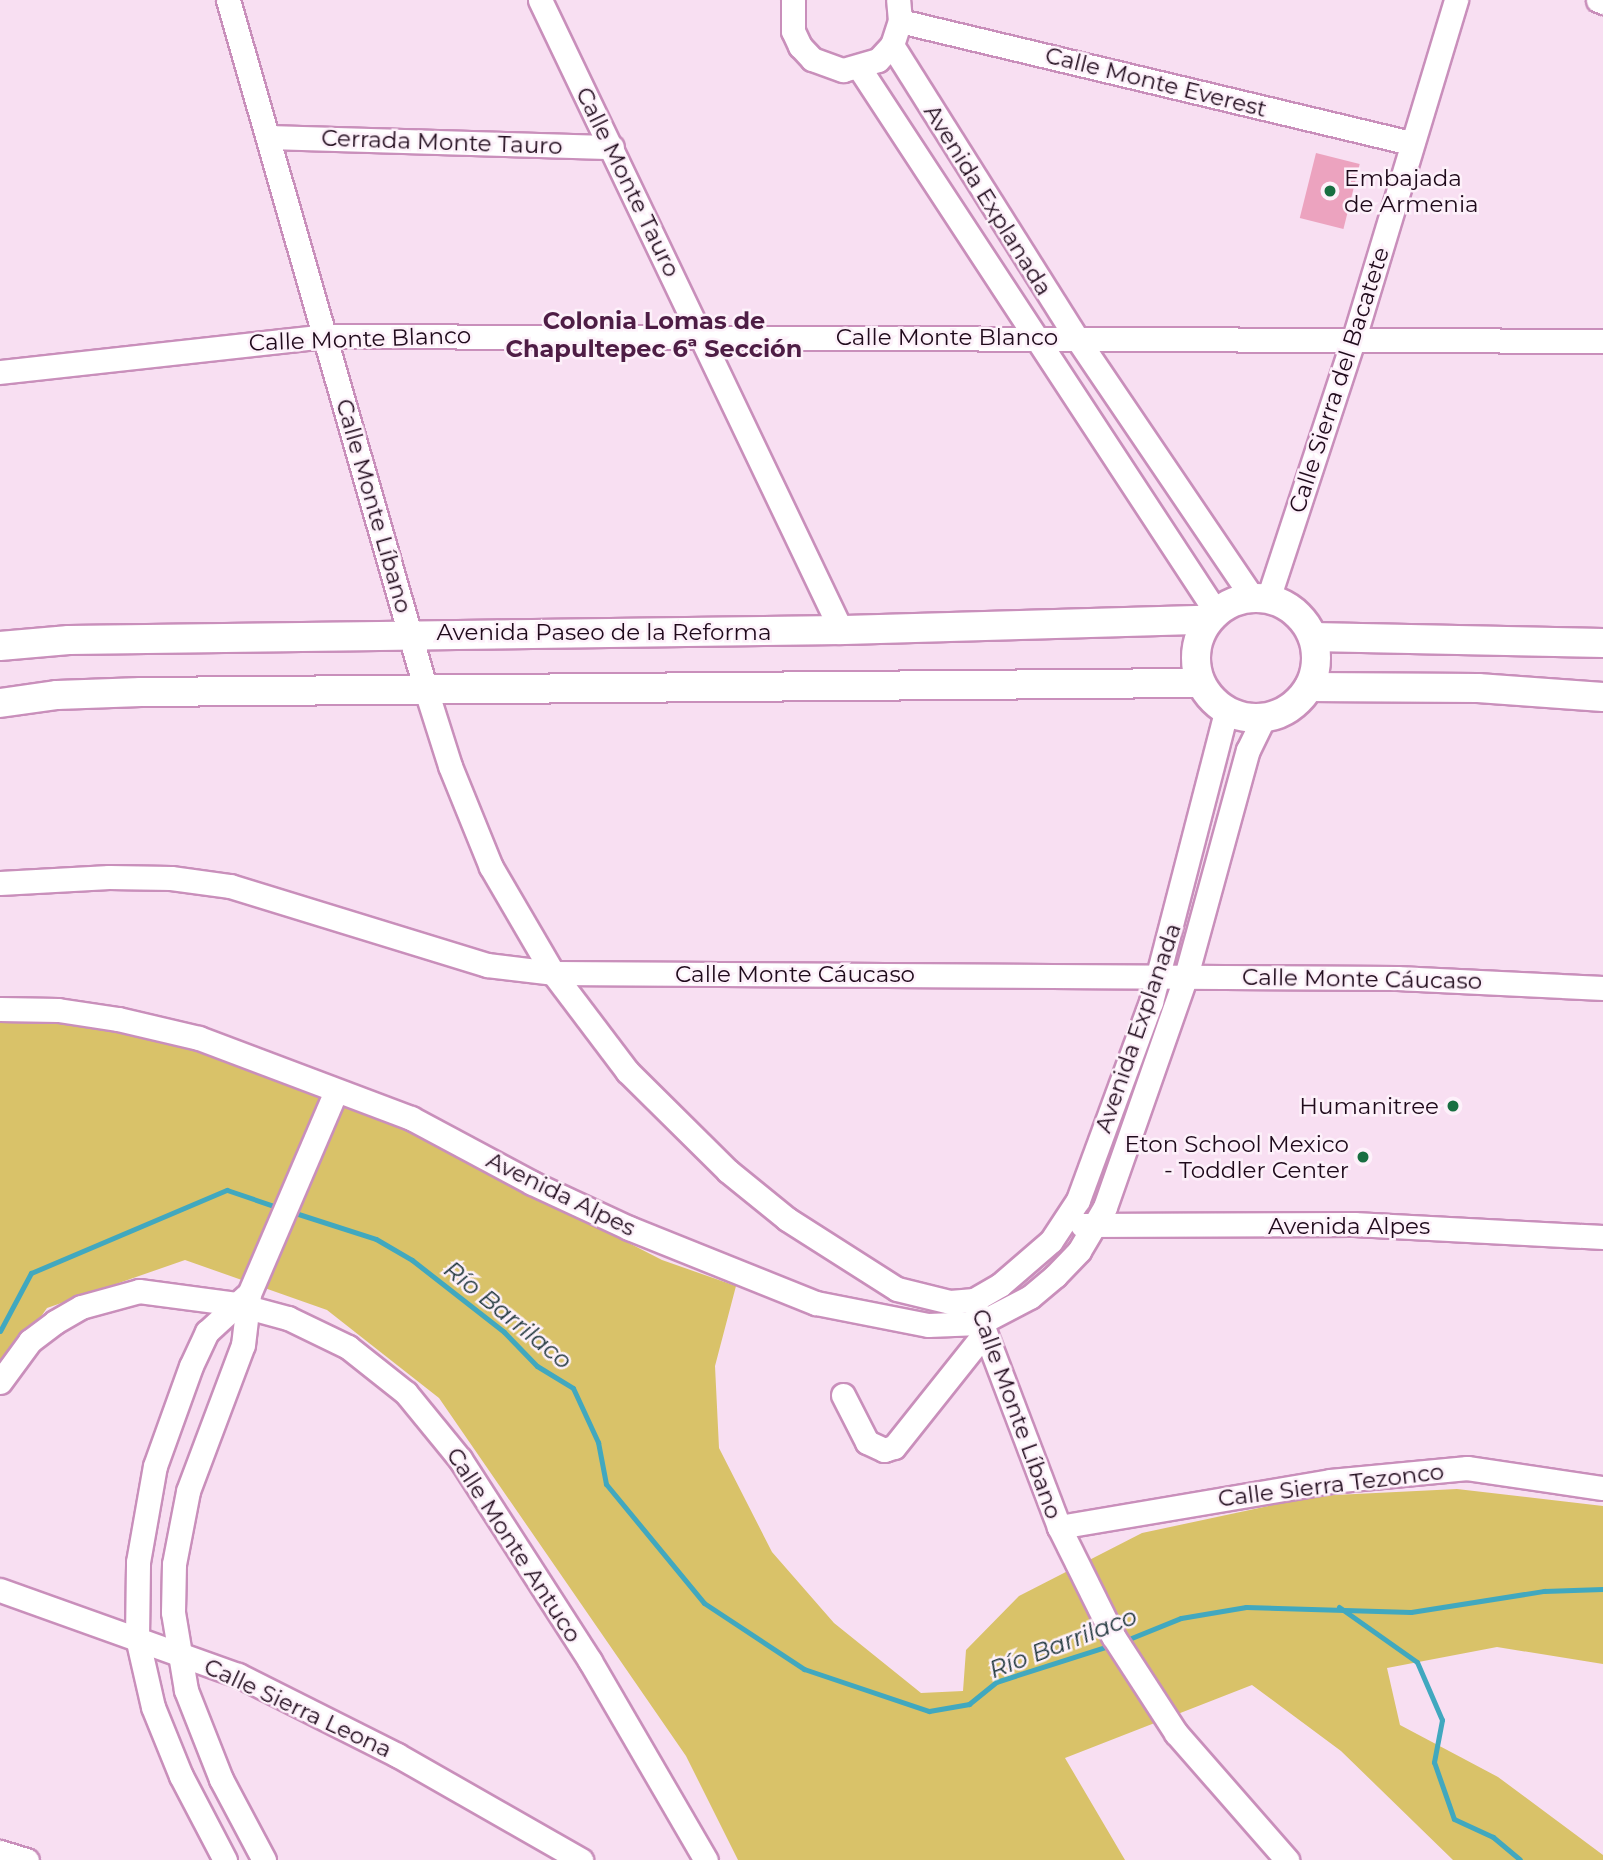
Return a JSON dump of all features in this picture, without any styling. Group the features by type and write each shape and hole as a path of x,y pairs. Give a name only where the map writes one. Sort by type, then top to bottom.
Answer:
{"main road":[{"path":"1260,598 1295,612 1313,637 1315,671 1309,687 1281,713 1263,719 1226,711 1200,683 1195,661 1198,640 1212,616 1260,598"},
{"name":"Avenida Paseo de la Reforma","path":"0,646 410,634 841,630 1212,616"},
{"path":"1313,637 1603,643"},
{"path":"0,703 58,695 425,687 1200,683"},
{"path":"1309,687 1478,688 1603,697"}],"street":[{"name":"Calle Monte Líbano","path":"229,0 271,137 425,687 476,833 553,973 589,1026 673,1119 788,1219 884,1283 926,1299 974,1300 982,1329 1080,1576 1176,1733 1287,1860"},
{"name":"Calle Monte Tauro","path":"540,0 841,630"},
{"path":"793,0 793,30 812,59 843,71 860,69 878,60 892,45 899,10"},
{"name":"Calle Sierra del Bacatete","path":"1260,598 1354,338 1456,0"},
{"name":"Calle Monte Everest","path":"899,10 1411,144"},
{"name":"Avenida Explanada","path":"892,45 1076,337 1260,598"},
{"name":"Avenida Explanada","path":"860,69 1212,616"},
{"name":"Cerrada Monte Tauro","path":"271,137 612,147"},
{"name":"Calle Monte Blanco","path":"0,372 325,336 1603,341"},
{"name":"Avenida Explanada","path":"974,1300 1029,1262 1066,1221 1088,1173 1160,975 1226,711"},
{"name":"Avenida Explanada","path":"1094,1228 1186,976 1248,750 1263,719"},
{"name":"Calle Monte Cáucaso","path":"0,883 159,878 230,886 487,965 553,973 1397,978 1603,988"},
{"name":"Avenida Alpes","path":"0,1009 106,1017 200,1038 411,1118 532,1183 629,1228 816,1303 868,1310 928,1325 982,1329 1030,1297 1055,1276 1094,1228"},
{"path":"264,1860 196,1724 179,1655 173,1612 174,1563 188,1492 231,1386 247,1297 336,1091"},
{"name":"Avenida Alpes","path":"1066,1221 1094,1228 1367,1224 1603,1237"},
{"path":"868,1310 884,1283"},
{"name":"Calle Monte Antuco","path":"0,1382 30,1341 81,1307 112,1296 139,1291 247,1297 348,1347 407,1393 467,1469 576,1638 706,1860"},
{"path":"225,1860 165,1741 143,1674 137,1637 138,1562 155,1466 207,1332 247,1297"},
{"path":"843,1395 867,1442 884,1450 894,1447 982,1329"},
{"name":"Calle Sierra Tezonco","path":"1059,1527 1330,1481 1467,1468 1603,1488"},
{"name":"Calle Sierra Leona","path":"0,1590 238,1675 305,1706 500,1811 581,1860"},
{"path":"0,1852 27,1860"}],"shaded area":[{"path":"57,1016 199,1044 407,1129 662,1260 736,1286 715,1366 719,1448 772,1552 834,1623 921,1693 963,1691 966,1650 1019,1596 1142,1533 1315,1496 1457,1489 1603,1506 1603,1664 1497,1647 1387,1668 1400,1725 1498,1777 1603,1855 1603,1860 1453,1860 1341,1751 1252,1685 1065,1758 1125,1860 738,1860 686,1756 439,1398 327,1310 185,1260 47,1308 0,1375 0,1018"}],"building":[{"name":"Embajada de Armenia","path":"1316,153 1360,164 1343,229 1300,218"}],"waterway":[{"name":"Río Barrilaco","path":"0,1331 31,1273 227,1190 280,1208"},
{"name":"Río Barrilaco","path":"289,1211 376,1239 412,1260 504,1332 537,1366 573,1388 598,1442 606,1484 704,1603 804,1669 929,1711 969,1704 996,1682 1111,1645"},
{"name":"Río Barrilaco","path":"1124,1641 1181,1618 1246,1607 1411,1612 1544,1591 1603,1589"},
{"path":"1339,1607 1417,1662 1442,1720 1434,1762 1454,1819 1493,1837 1520,1860"}],"place":[{"name":"Embajada de Armenia","path":"1330,191"},
{"name":"Humanitree","path":"1453,1106"},
{"name":"Eton School Mexico - Toddler Center","path":"1363,1157"}],"district":[{"name":"Colonia Lomas de Chapultepec 6ª Sección","path":"654,335"}]}
